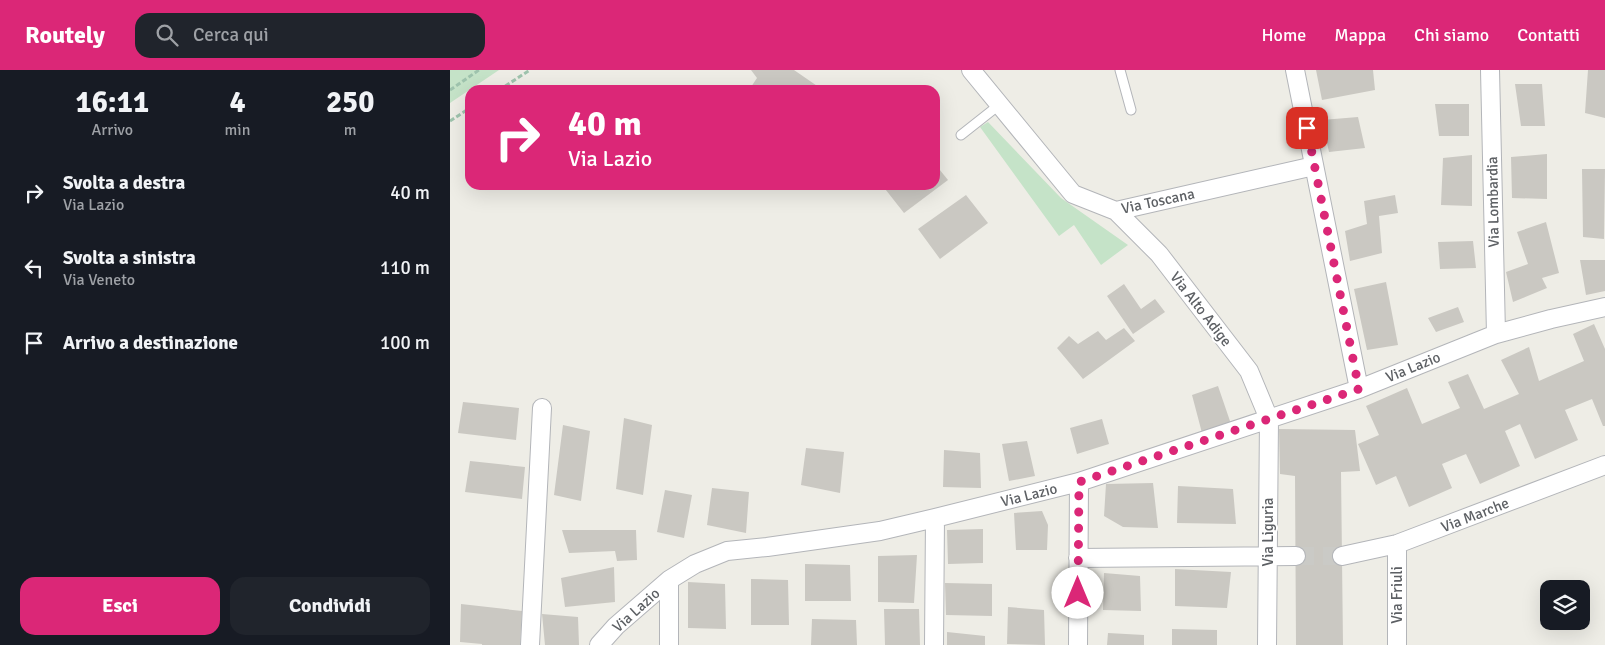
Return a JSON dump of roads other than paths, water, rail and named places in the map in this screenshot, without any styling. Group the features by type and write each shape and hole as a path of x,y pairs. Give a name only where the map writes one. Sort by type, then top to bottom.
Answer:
{"street":[{"name":"Via Toscana","path":"971,70 1073,194 1116,210 1314,166"},
{"path":"1295,70 1359,389"},
{"name":"Via Lombardia","path":"1490,70 1496,334"},
{"name":"Via Alto Adige","path":"1116,210 1159,254 1249,371 1269,418"},
{"name":"Via Lazio","path":"599,645 616,626 669,580 695,564 728,551 880,530 1079,482 1359,389 1496,334 1551,319 1605,308"},
{"path":"530,645 542,408"},
{"name":"Via Liguria","path":"1267,645 1269,418"},
{"name":"Via Marche","path":"1342,556 1397,544 1605,465"},
{"path":"1078,645 1079,482"},
{"path":"934,645 935,518"},
{"name":"Via Friuli","path":"1397,544 1397,645"},
{"path":"1078,558 1296,556"},
{"path":"669,580 669,645"}],"lane":[{"path":"1120,70 1131,110"},
{"path":"960,136 999,105"}],"tunnel":[{"path":"1296,556 1342,556"}]}
